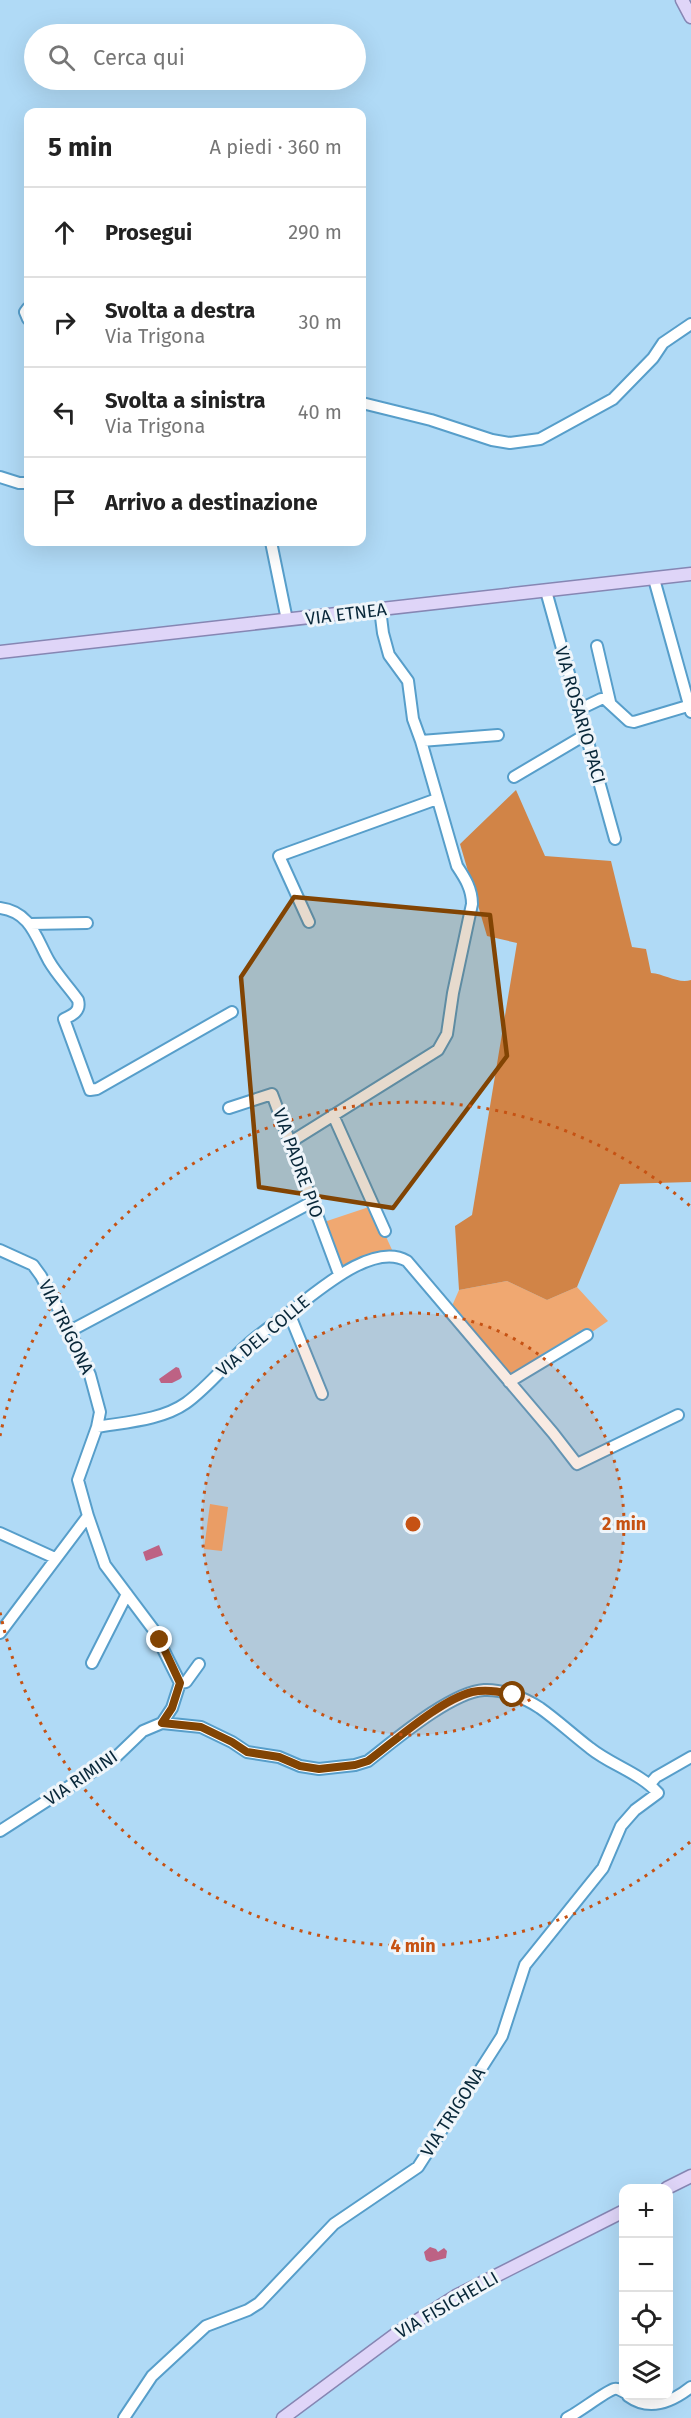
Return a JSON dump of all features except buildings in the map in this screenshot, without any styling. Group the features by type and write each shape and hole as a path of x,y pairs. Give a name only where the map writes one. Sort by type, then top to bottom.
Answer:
{"main road":[{"path":"682,0 691,17"},
{"name":"VIA ETNEA","path":"0,652 691,574"},
{"path":"673,2185 691,2176"},
{"name":"VIA FISICHELLI","path":"283,2418 430,2312 456,2296 619,2214"}],"street":[{"path":"366,404 431,420 492,440 510,443 540,439 613,399 653,358 663,343 691,324"},
{"path":"0,477 24,483"},
{"path":"272,546 287,620"},
{"path":"578,710 601,699 610,702 629,721 634,722 690,708 654,579"},
{"name":"VIA ROSARIO PACI","path":"546,591 615,839"},
{"path":"289,1143 438,1050 447,1034 472,896 466,878 457,866 421,741 412,719 408,681 389,655 382,633 380,609"},
{"path":"597,646 610,702"},
{"path":"421,741 498,735"},
{"path":"514,777 585,735"},
{"path":"309,922 279,856 437,799"},
{"path":"0,908 16,912 30,924 50,964 78,1000 76,1013 64,1019 90,1090 97,1089 232,1012"},
{"path":"30,924 87,923"},
{"name":"VIA PADRE PIO","path":"229,1108 272,1094 339,1274"},
{"path":"333,1115 386,1231"},
{"path":"70,1331 312,1202"},
{"name":"VIA TRIGONA","path":"0,1250 33,1265 41,1276 90,1375 100,1412 98,1427"},
{"name":"VIA DEL COLLE","path":"98,1427 171,1411 186,1402 248,1344 339,1274 368,1261 400,1257 407,1261 577,1464 678,1415"},
{"path":"289,1313 322,1394"},
{"path":"510,1382 587,1335"},
{"path":"98,1427 78,1479 105,1565 153,1629 180,1683 172,1708 162,1723 201,1727 247,1752 279,1757 300,1766 319,1769 355,1765 368,1761 447,1704 470,1693 484,1690 500,1692 525,1700 539,1708 604,1759 650,1784 691,1757"},
{"path":"0,1633 88,1516"},
{"path":"0,1533 55,1558"},
{"path":"92,1663 127,1594"},
{"path":"180,1683 186,1682 199,1664"},
{"name":"VIA RIMINI","path":"0,1831 118,1755 143,1731 162,1723"},
{"name":"VIA TRIGONA","path":"124,2418 152,2376 206,2326 248,2310 259,2303 334,2224 418,2167 502,2036 525,1965 603,1868 621,1826 635,1810 658,1793 650,1784"},
{"path":"673,2398 691,2387"},
{"path":"567,2418 611,2390 619,2390"},
{"path":"635,2400 656,2405 670,2400"}],"highlighted area":[{"path":"294,897 490,915 507,1056 393,1208 259,1187 241,977"}],"shaded area":[{"path":"516,790 545,856 611,861 632,947 646,949 651,973 681,981 691,980 691,1182 620,1184 577,1287 547,1300 507,1281 459,1290 455,1226 472,1215 517,943 487,936 460,844"},
{"path":"372,1206 393,1252 360,1259 341,1268 324,1222"},
{"path":"507,1281 547,1300 577,1287 608,1321 592,1332 589,1329 509,1375 452,1306 459,1290"},
{"path":"176,1367 179,1368 182,1377 172,1383 161,1383 159,1379"},
{"path":"210,1504 228,1507 222,1551 204,1549"},
{"path":"159,1545 163,1555 146,1561 143,1552"},
{"path":"430,2247 438,2252 444,2248 447,2251 446,2258 430,2262 426,2260 424,2252"}],"route":[{"path":"160,1640 180,1683 172,1708 162,1723 201,1727 247,1752 279,1757 300,1766 319,1769 355,1765 368,1761 447,1704 470,1693 484,1690 513,1695"}]}
